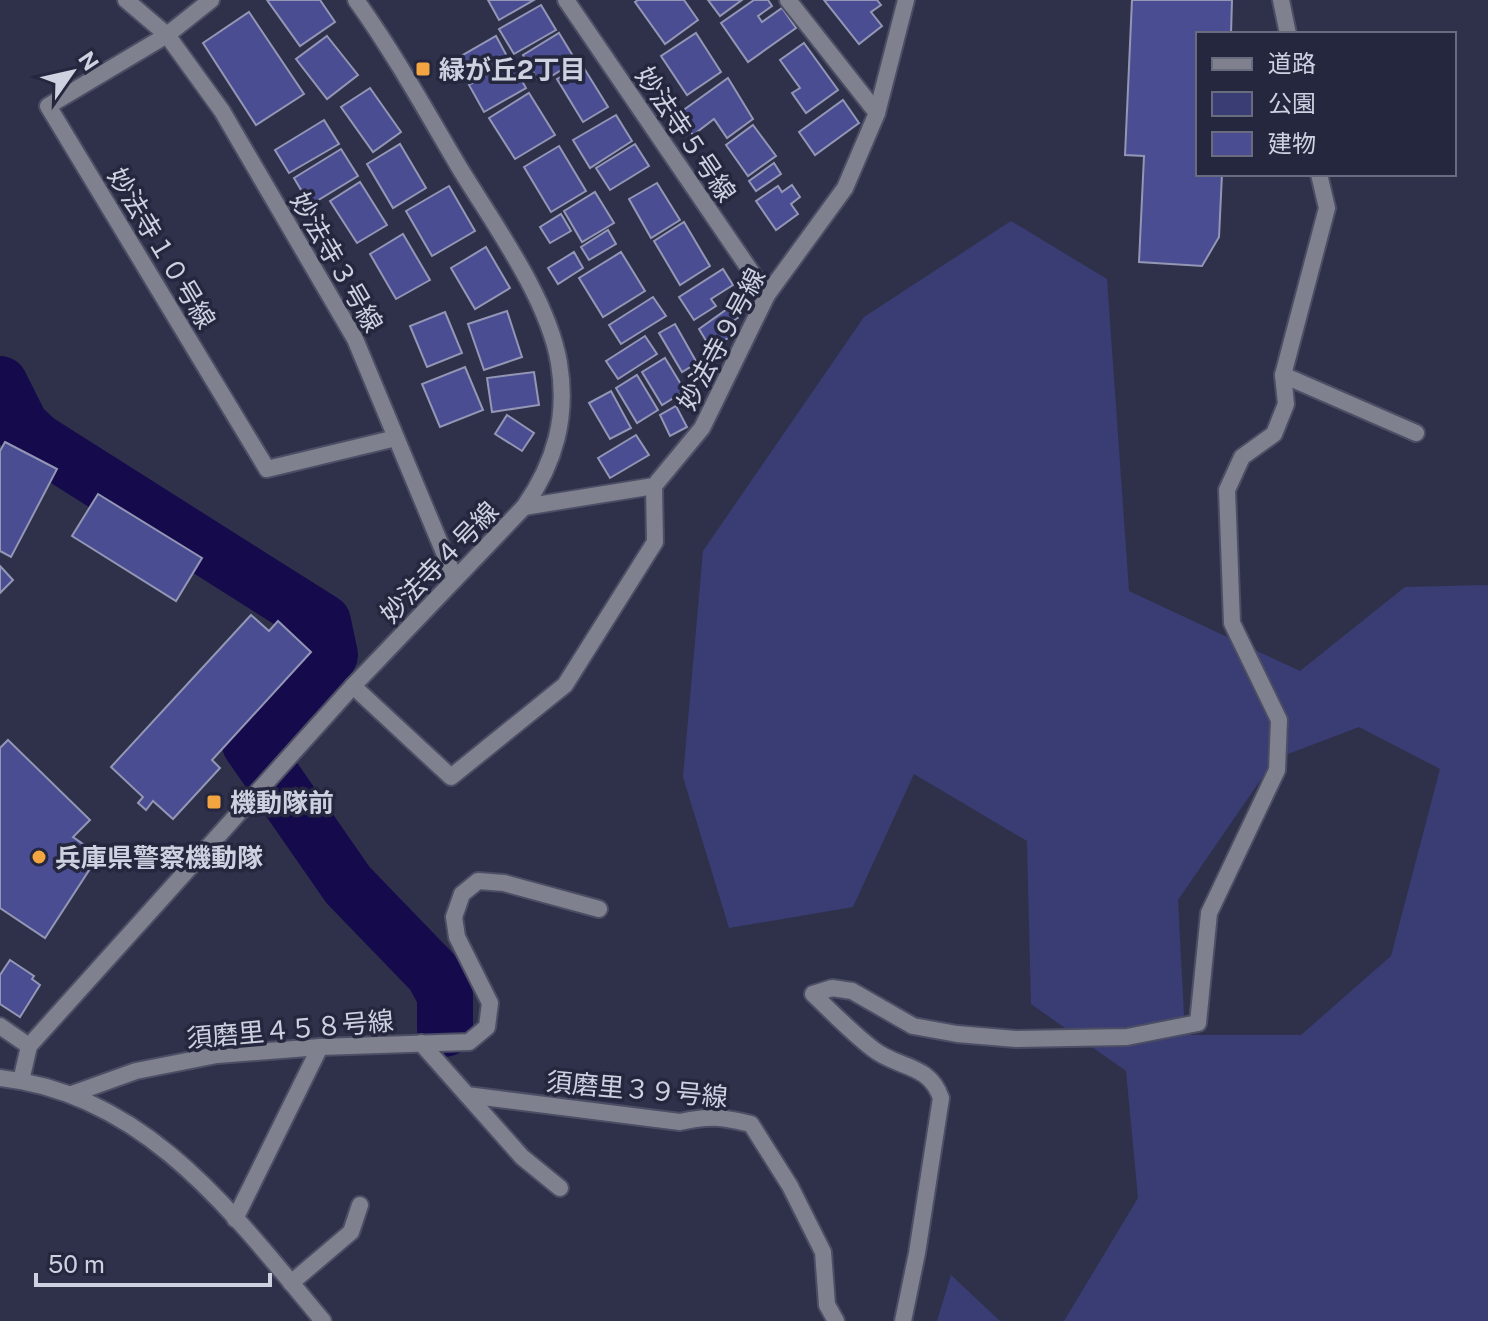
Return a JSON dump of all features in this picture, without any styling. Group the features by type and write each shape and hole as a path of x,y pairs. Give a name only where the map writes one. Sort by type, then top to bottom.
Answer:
{"street":[{"name":"妙法寺３号線","path":"126,0 167,35 222,111 355,339 455,579"},
{"name":"妙法寺１０号線","path":"211,0 167,35 48,106 267,469 396,438"},
{"name":"妙法寺４号線","path":"21,1081 29,1046 353,686 524,507 542,481 561,423 560,375 552,336 521,269 356,0"},
{"name":"妙法寺５号線","path":"566,0 767,295"},
{"path":"788,0 877,113"},
{"name":"妙法寺９号線","path":"654,486 702,428 767,295 845,188 877,113 906,0"},
{"path":"1281,0 1288,32"},
{"path":"903,1321 928,1190 941,1098 936,1082 875,1051 813,994 832,988 852,991 913,1026 957,1034 1016,1039 1127,1037 1198,1023 1209,913 1277,770 1279,720 1232,623 1227,490 1242,457 1274,434 1286,404 1283,375 1327,208 1319,176"},
{"path":"1283,375 1416,433"},
{"path":"353,686 451,777 565,685 655,542 654,486 524,507"},
{"name":"須磨里４５８号線","path":"72,1094 136,1071 203,1058 320,1047 469,1042 487,1027 490,1003 457,937 454,917 462,894 478,881 504,883 599,909"},
{"path":"0,1026 29,1046"},
{"path":"421,1043 522,1157 560,1188"},
{"path":"235,1219 320,1047"},
{"path":"0,1078 72,1094 157,1142 209,1189 323,1321"},
{"name":"須磨里３９号線","path":"467,1095 680,1122 725,1116 751,1124 790,1186 823,1252 827,1305 836,1321"},
{"path":"291,1283 351,1232 360,1205"}],"green space":[{"path":"1011,221 1107,279 1129,591 1300,671 1405,587 1488,585 1488,1321 1064,1321 1138,1198 1126,1071 1031,1004 1027,841 914,774 853,907 729,928 683,777 703,551 864,317","holes":["1359,727 1440,769 1391,956 1301,1035 1185,1035 1178,900 1275,759"]},
{"path":"951,1275 1000,1321 937,1321"}],"building":[{"path":"267,0 320,0 335,22 300,46"},
{"path":"488,0 534,0 499,20"},
{"path":"684,0 698,20 665,44 635,2"},
{"path":"708,0 742,0 720,16"},
{"path":"754,0 768,0 772,6 758,16 762,22 782,8 796,28 748,62 721,23"},
{"path":"824,0 877,0 881,5 871,12 882,26 859,44"},
{"path":"1132,0 1232,0 1231,32 1196,32 1196,176 1222,176 1219,237 1202,266 1139,262 1144,156 1125,155"},
{"path":"541,5 556,30 514,54 499,29"},
{"path":"249,12 304,94 256,125 203,43"},
{"path":"559,33 576,61 540,83 523,55"},
{"path":"696,33 721,72 687,95 661,56"},
{"path":"327,36 358,75 327,99 296,59"},
{"path":"496,36 508,58 468,81 456,59"},
{"path":"804,43 838,90 806,113 792,93 800,88 780,60"},
{"path":"511,61 526,88 484,112 469,85"},
{"path":"582,65 608,107 583,122 557,79"},
{"path":"728,78 753,119 727,138 714,119 693,135 678,114"},
{"path":"370,88 401,132 373,152 341,107"},
{"path":"529,93 555,135 515,159 489,118"},
{"path":"843,100 859,123 815,155 799,132"},
{"path":"616,115 632,141 590,168 573,140"},
{"path":"324,120 339,144 289,173 275,150"},
{"path":"753,125 776,156 748,176 726,145"},
{"path":"400,144 426,188 393,208 367,164"},
{"path":"635,144 649,166 610,190 596,168"},
{"path":"559,146 586,191 551,212 524,167"},
{"path":"341,149 358,176 310,205 294,178"},
{"path":"774,163 781,174 756,191 749,181"},
{"path":"360,182 387,225 357,243 330,201"},
{"path":"657,183 680,220 651,238 629,199"},
{"path":"792,185 800,197 791,204 798,214 776,230 756,201 778,186 782,192"},
{"path":"449,186 475,231 432,256 406,211"},
{"path":"595,192 614,223 582,242 564,211"},
{"path":"561,214 571,231 550,243 540,227"},
{"path":"684,222 710,266 680,285 654,241"},
{"path":"608,230 616,244 589,260 581,247"},
{"path":"403,234 430,280 396,299 370,254"},
{"path":"486,247 510,288 475,309 451,268"},
{"path":"574,252 583,268 558,284 548,268"},
{"path":"621,252 645,291 603,317 579,278"},
{"path":"723,269 733,285 711,299 716,306 694,320 679,297"},
{"path":"653,297 666,316 621,344 609,325"},
{"path":"737,302 745,313 724,327 731,336 711,349 699,329"},
{"path":"507,311 522,357 484,370 468,324"},
{"path":"445,312 462,353 427,367 410,326"},
{"path":"675,324 697,363 682,372 659,333"},
{"path":"645,336 657,354 618,379 606,361"},
{"path":"665,358 685,391 662,405 642,372"},
{"path":"465,367 483,410 440,427 422,384"},
{"path":"534,372 539,405 492,412 487,378"},
{"path":"637,375 658,410 637,423 616,388"},
{"path":"611,391 631,428 610,439 589,403"},
{"path":"676,406 687,427 670,436 660,415"},
{"path":"507,415 534,433 522,451 495,434"},
{"path":"636,435 649,455 610,478 598,458"},
{"path":"5,442 57,469 11,557 0,551 0,451"},
{"path":"98,494 202,558 176,601 72,536"},
{"path":"0,566 13,580 0,593"},
{"path":"251,615 269,631 278,621 311,652 212,760 220,768 173,819 153,801 146,810 138,803 143,797 111,767"},
{"path":"8,740 90,820 73,837 99,855 45,938 0,908 0,748"},
{"path":"10,960 34,976 32,979 40,985 20,1017 0,1004 0,975"}],"waterway":[{"path":"0,384 21,426 37,441 323,622 330,655 323,668 250,744 348,885 433,973 445,995 445,1029"}],"place":[{"name":"緑が丘2丁目","path":"423,69"},
{"name":"機動隊前","path":"214,802"},
{"name":"兵庫県警察機動隊","path":"39,857"}]}
